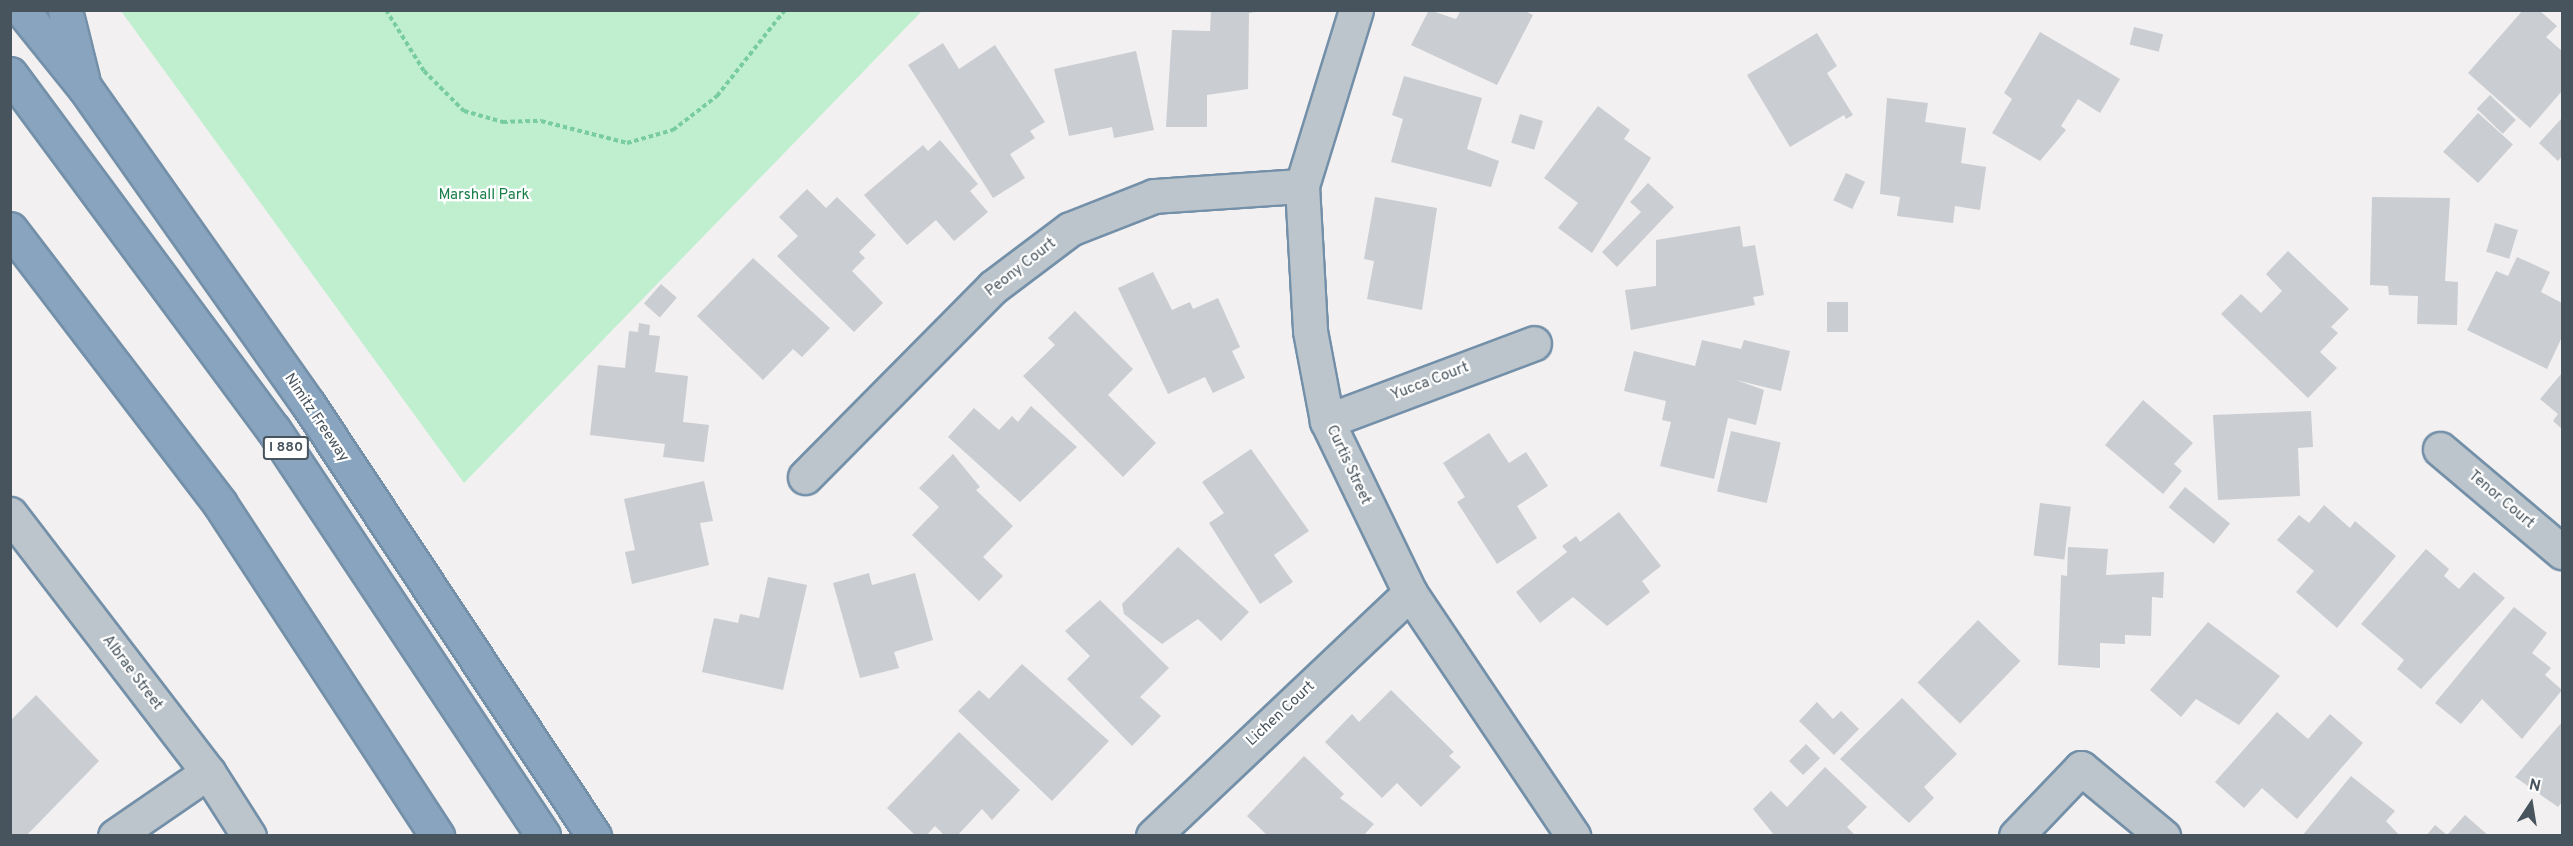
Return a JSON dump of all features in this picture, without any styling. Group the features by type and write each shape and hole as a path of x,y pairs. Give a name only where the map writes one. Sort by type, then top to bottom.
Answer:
{"highway":[{"name":"Nimitz Freeway","path":"22,10 85,88 308,404 594,836"},
{"path":"65,10 85,88"},
{"name":"I 880","path":"10,74 273,429 543,836"},
{"path":"10,229 220,504 436,836"}],"street":[{"name":"Curtis Street","path":"1356,10 1302,186 1310,331 1327,421 1410,593 1573,836"},
{"name":"Peony Court","path":"805,477 993,287 1070,229 1154,196 1302,186"},
{"name":"Yucca Court","path":"1327,421 1534,343"},
{"name":"Tenor Court","path":"2439,449 2562,552"},
{"name":"Albrae Street","path":"10,514 208,772 249,836"},
{"name":"Lichen Court","path":"1153,836 1410,593"},
{"path":"2016,836 2081,768 2163,836"},
{"path":"115,836 208,772"}],"path":[{"path":"386,10 424,71 464,111 503,122 541,121 627,143 673,130 717,96 785,10"}],"green space":[{"name":"Marshall Park","path":"121,11 922,11 464,483"}],"building":[{"path":"1211,10 1265,10 1249,13 1248,89 1207,95 1207,127 1166,127 1172,30 1210,31"},
{"path":"1429,10 1456,19 1461,10 1523,10 1533,15 1497,85 1411,45"},
{"path":"2523,10 2539,10 2557,26 2546,37 2562,51 2562,91 2530,128 2468,73"},
{"path":"2134,27 2163,34 2159,52 2130,44"},
{"path":"2040,32 2120,79 2100,113 2078,99 2061,126 2066,130 2040,161 1992,133 2012,99 2004,93"},
{"path":"1817,33 1837,66 1827,73 1853,115 1846,119 1844,115 1790,147 1747,75"},
{"path":"943,43 959,69 995,45 1045,122 1030,131 1035,138 1010,154 1025,178 993,198 908,65"},
{"path":"1136,51 1154,130 1114,138 1112,127 1069,136 1054,69"},
{"path":"1404,76 1482,98 1467,149 1499,161 1491,187 1391,162 1403,119 1392,115"},
{"path":"2490,95 2516,120 2503,134 2477,109"},
{"path":"1887,98 1928,103 1925,122 1966,128 1961,163 1986,167 1980,210 1955,206 1953,223 1897,216 1900,197 1880,194"},
{"path":"1598,106 1630,130 1624,139 1651,158 1592,253 1558,228 1578,203 1544,178"},
{"path":"2478,113 2513,144 2478,183 2443,152"},
{"path":"1520,114 1543,121 1534,150 1511,143"},
{"path":"2562,118 2562,156 2558,161 2539,143"},
{"path":"940,140 978,184 970,191 988,212 954,241 936,220 907,245 864,195 923,145 928,151"},
{"path":"1846,173 1865,182 1852,209 1833,200"},
{"path":"1648,183 1674,207 1617,267 1602,252 1641,212 1630,202"},
{"path":"807,189 826,208 837,197 876,235 859,252 865,258 852,271 883,303 854,332 777,256 798,236 779,217"},
{"path":"1375,197 1437,208 1422,310 1367,299 1374,261 1364,259"},
{"path":"2372,197 2450,198 2445,281 2458,282 2457,325 2417,324 2418,296 2389,295 2388,286 2370,285"},
{"path":"2495,223 2518,230 2509,259 2486,252"},
{"path":"1740,226 1743,247 1755,245 1764,295 1753,297 1755,305 1631,330 1625,290 1656,286 1656,240"},
{"path":"2288,251 2349,309 2331,327 2338,333 2320,352 2337,368 2308,398 2221,314 2241,294 2261,313 2282,291 2266,274"},
{"path":"2517,257 2550,272 2541,292 2562,303 2562,337 2547,369 2467,330 2496,271 2508,276"},
{"path":"753,258 830,328 802,357 793,349 763,380 697,316"},
{"path":"1153,272 1172,310 1190,302 1193,309 1218,298 1240,347 1232,351 1245,378 1213,393 1205,377 1168,394 1118,288"},
{"path":"661,284 677,298 660,317 644,304"},
{"path":"1827,302 1848,302 1848,332 1827,332"},
{"path":"1075,311 1133,369 1108,395 1156,443 1123,477 1023,376 1055,345 1048,338"},
{"path":"639,323 650,325 649,335 660,336 655,372 688,376 683,422 709,425 704,462 663,457 665,444 590,435 598,365 625,368 629,331 638,332"},
{"path":"1702,340 1741,349 1744,340 1790,351 1781,391 1736,380 1764,390 1756,425 1728,418 1714,479 1660,466 1671,422 1662,420 1666,401 1624,391 1634,351 1695,366"},
{"path":"2562,373 2562,429 2553,421 2558,414 2540,399"},
{"path":"2143,400 2193,443 2174,464 2182,471 2163,494 2105,445"},
{"path":"1031,406 1077,447 1020,502 948,437 974,408 999,430 1012,416 1018,422"},
{"path":"2311,411 2313,447 2298,448 2300,496 2218,500 2213,415"},
{"path":"1731,431 1781,442 1767,503 1717,491"},
{"path":"1489,433 1509,463 1526,452 1548,486 1517,506 1537,538 1497,564 1457,502 1465,497 1443,463"},
{"path":"1251,449 1309,531 1274,555 1293,582 1260,604 1209,523 1224,513 1202,482"},
{"path":"953,454 980,487 976,490 1013,526 983,557 1003,576 979,601 912,535 939,507 919,488"},
{"path":"704,481 713,521 700,523 709,565 632,584 625,552 635,550 624,499"},
{"path":"2185,487 2230,524 2214,544 2169,507"},
{"path":"2040,503 2071,507 2064,559 2034,556"},
{"path":"2324,505 2350,528 2355,521 2396,556 2337,628 2296,592 2314,571 2277,540 2299,515 2309,523"},
{"path":"1619,512 1661,566 1642,581 1650,592 1607,626 1573,597 1540,623 1516,592 1567,552 1562,546 1576,536 1580,542"},
{"path":"1178,547 1249,612 1221,641 1198,619 1162,644 1124,614 1122,604"},
{"path":"2068,547 2108,549 2106,575 2164,572 2163,598 2152,597 2151,636 2125,635 2125,644 2100,643 2100,668 2058,665 2061,575 2067,576"},
{"path":"2426,549 2449,569 2444,576 2459,589 2474,572 2505,598 2421,689 2397,669 2404,660 2361,624"},
{"path":"869,573 872,585 915,573 933,640 894,652 899,668 860,678 833,583"},
{"path":"768,577 807,585 783,690 702,672 714,618 738,623 740,614 759,618"},
{"path":"1100,600 1169,668 1140,697 1161,716 1132,746 1067,679 1090,656 1065,631"},
{"path":"2514,607 2547,633 2532,653 2551,668 2545,675 2562,690 2522,739 2482,699 2461,724 2435,703"},
{"path":"1978,620 2020,661 1960,724 1918,683"},
{"path":"2208,622 2280,676 2239,725 2196,699 2181,717 2150,690"},
{"path":"1022,664 1109,741 1052,801 958,711 979,690 989,699"},
{"path":"1391,690 1454,752 1449,756 1461,767 1421,807 1397,783 1382,798 1325,742 1352,714 1359,722"},
{"path":"36,695 99,761 26,836 10,836 10,721"},
{"path":"1902,698 1957,754 1924,787 1934,798 1909,823 1840,759"},
{"path":"1817,702 1833,719 1841,711 1859,729 1834,755 1799,721"},
{"path":"2277,712 2308,739 2330,714 2363,743 2297,819 2262,788 2244,808 2215,782"},
{"path":"2562,722 2562,802 2558,807 2515,777"},
{"path":"959,732 1020,790 992,820 982,809 957,836 945,836 935,826 926,836 916,836 887,808"},
{"path":"1806,744 1820,758 1803,775 1789,761"},
{"path":"1304,756 1344,794 1340,798 1374,824 1363,836 1268,836 1247,816"},
{"path":"1825,767 1867,807 1847,827 1854,834 1775,836 1753,809 1771,791 1787,807"},
{"path":"2351,776 2395,811 2386,821 2400,836 2302,836"},
{"path":"2465,815 2489,836 2426,836 2435,825 2447,835"}]}
